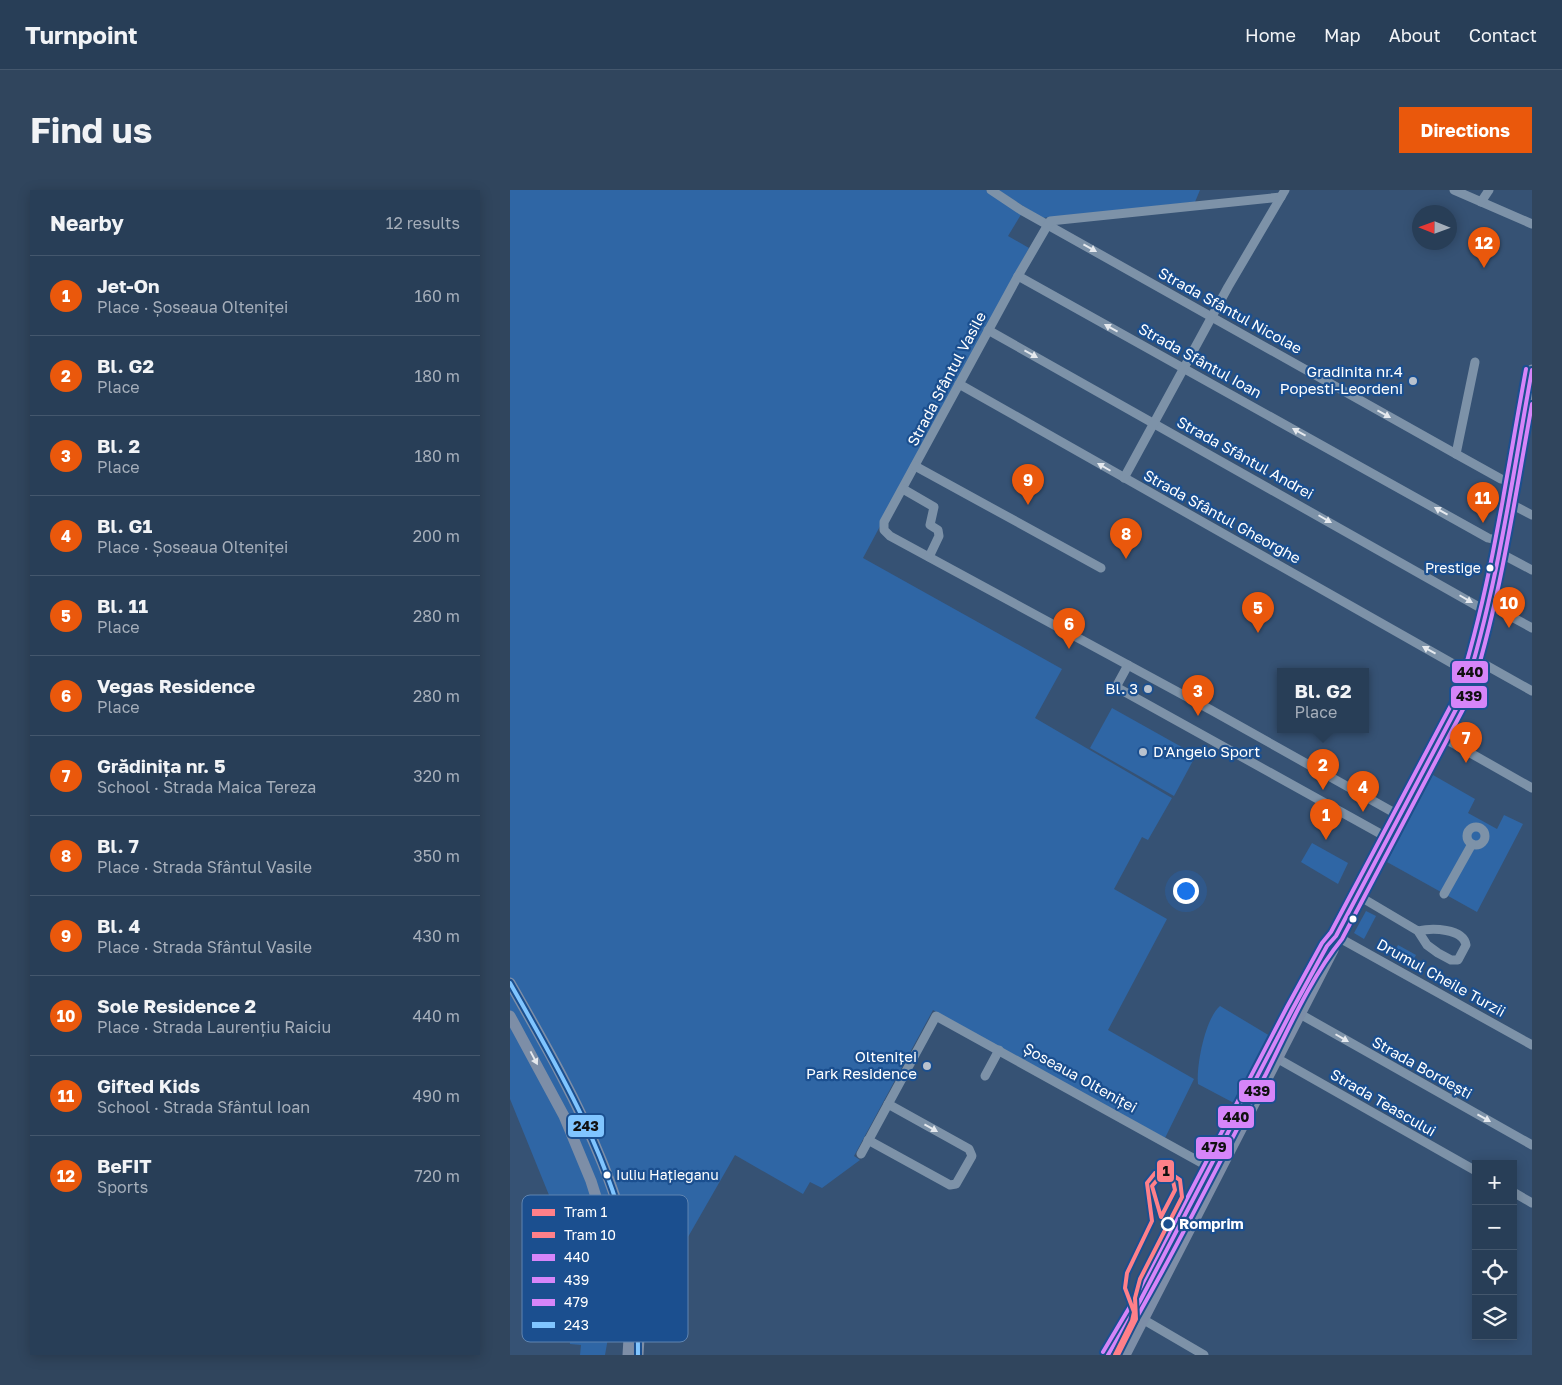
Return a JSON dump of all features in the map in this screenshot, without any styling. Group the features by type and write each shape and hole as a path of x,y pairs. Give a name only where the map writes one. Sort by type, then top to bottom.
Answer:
{"main road":[{"path":"1108,1355 1114,1342 1138,1315 1273,1056 1327,946 1336,936 1463,696 1471,674 1487,607 1511,482 1529,406 1532,370"},
{"path":"1114,1342 1126,1352 1138,1315 1209,1167 1273,1056 1300,1014 1333,950 1336,936"},
{"path":"510,983 587,1125 612,1195"},
{"path":"510,1016 574,1138 594,1195"},
{"path":"628,1355 629,1342"},
{"path":"638,1342 638,1355"}],"street":[{"name":"Strada Sfântul Nicolae","path":"991,190 1456,454 1501,479 1511,482"},
{"path":"1454,190 1532,224"},
{"path":"1481,202 1489,190"},
{"path":"1048,224 1056,219 1283,193"},
{"path":"1124,478 1212,316 1283,193"},
{"name":"Strada Sfântul Vasile","path":"1048,224 988,330 915,466 1101,568"},
{"name":"Strada Sfântul Ioan","path":"1018,276 1488,538 1499,547"},
{"name":"Strada Sfântul Andrei","path":"988,330 1487,607 1532,628"},
{"path":"1456,454 1475,362"},
{"name":"Strada Sfântul Gheorghe","path":"959,384 1471,674"},
{"path":"915,466 884,522 884,530 929,557 1400,816"},
{"path":"903,489 934,507 930,525 938,530 939,536 929,557"},
{"path":"1507,502 1532,515"},
{"path":"1499,547 1532,570"},
{"path":"1475,659 1532,691"},
{"path":"1128,665 1116,687 1388,838"},
{"path":"1442,738 1532,788"},
{"path":"1444,894 1472,844"},
{"path":"1364,899 1418,931 1431,949 1451,960 1458,960 1466,945 1462,938 1449,932 1418,931"},
{"name":"Drumul Cheile Turzii","path":"1336,936 1532,1045"},
{"name":"Strada Bordești","path":"1300,1014 1532,1145"},
{"name":"Șoseaua Olteniței","path":"888,1104 936,1016 1209,1167"},
{"path":"984,1076 999,1050"},
{"name":"Strada Teascului","path":"1273,1056 1472,1169"},
{"path":"861,1154 868,1140 888,1104 969,1149 972,1156 956,1184 950,1185 868,1140"},
{"path":"1517,1194 1532,1203"},
{"path":"1138,1315 1204,1355"}],"shaded area":[{"path":"510,190 986,190 1022,213 1008,236 1029,248 863,558 1062,669 1035,718 1172,798 1148,840 1142,837 1114,889 1167,919 1108,1030 1194,1079 1165,1138 933,1010 854,1156 860,1160 822,1188 810,1182 803,1194 735,1155 688,1237 688,1195 549,1195 510,1099"},
{"path":"998,190 1200,190 1195,202 1042,218"},
{"name":"D'Angelo Sport","path":"1112,708 1196,755 1174,796 1090,748"},
{"path":"1433,775 1475,799 1468,813 1497,829 1504,815 1523,824 1477,912 1387,862"},
{"path":"1312,843 1348,863 1338,884 1301,862"},
{"path":"1366,911 1376,916 1364,939 1354,933"},
{"path":"1398,945 1416,955 1410,966 1392,956"},
{"path":"1220,1006 1270,1036 1237,1101 1232,1102 1198,1084 1198,1066 1206,1032 1210,1021"},
{"path":"570,1342 607,1342 605,1355 580,1355 581,1345 570,1344"}],"tram line":[{"name":"1","path":"1115,1355 1132,1321 1134,1312 1125,1288 1127,1273 1152,1221 1147,1183 1155,1173 1167,1171 1180,1180 1182,1197 1140,1279 1135,1298 1136,1319 1118,1355"},
{"name":"10","path":"1167,1177 1173,1181 1175,1190 1161,1217 1152,1186 1158,1179 1167,1177"}],"transit line":[{"name":"479","path":"1103,1352 1135,1298 1287,1007 1322,943 1331,932 1457,694 1469,654 1488,574 1526,369"},
{"name":"440","path":"1108,1355 1140,1301 1292,1010 1327,946 1336,936 1463,696 1475,656 1494,575 1532,370"},
{"name":"439","path":"1115,1355 1192,1216 1301,1004 1320,970 1342,939 1469,698 1498,589 1532,404"},
{"name":"243","path":"510,983 565,1081 597,1149 614,1195"},
{"name":"243","path":"638,1342 638,1355"}],"place":[{"name":"BeFIT","path":"1484,268"},
{"name":"Gradinita nr.4 Popesti-Leordeni","path":"1413,381"},
{"name":"Bl. 4","path":"1028,505"},
{"name":"Gifted Kids","path":"1483,523"},
{"name":"Bl. 7","path":"1126,559"},
{"name":"Prestige","path":"1490,568"},
{"name":"Sole Residence 2","path":"1509,628"},
{"name":"Bl. 11","path":"1258,633"},
{"name":"Vegas Residence","path":"1069,649"},
{"name":"Bl. 3","path":"1148,689"},
{"name":"Bl. 2","path":"1198,716"},
{"name":"D'Angelo Sport","path":"1143,752"},
{"name":"Grădinița nr. 5","path":"1466,763"},
{"name":"Bl. G2","path":"1323,790"},
{"name":"Bl. G1","path":"1363,812"},
{"name":"Jet-On","path":"1326,840"},
{"name":"Olteniței Park Residence","path":"927,1066"},
{"name":"Iuliu Hațieganu","path":"607,1175"},
{"name":"Romprim","path":"1168,1224"}]}
